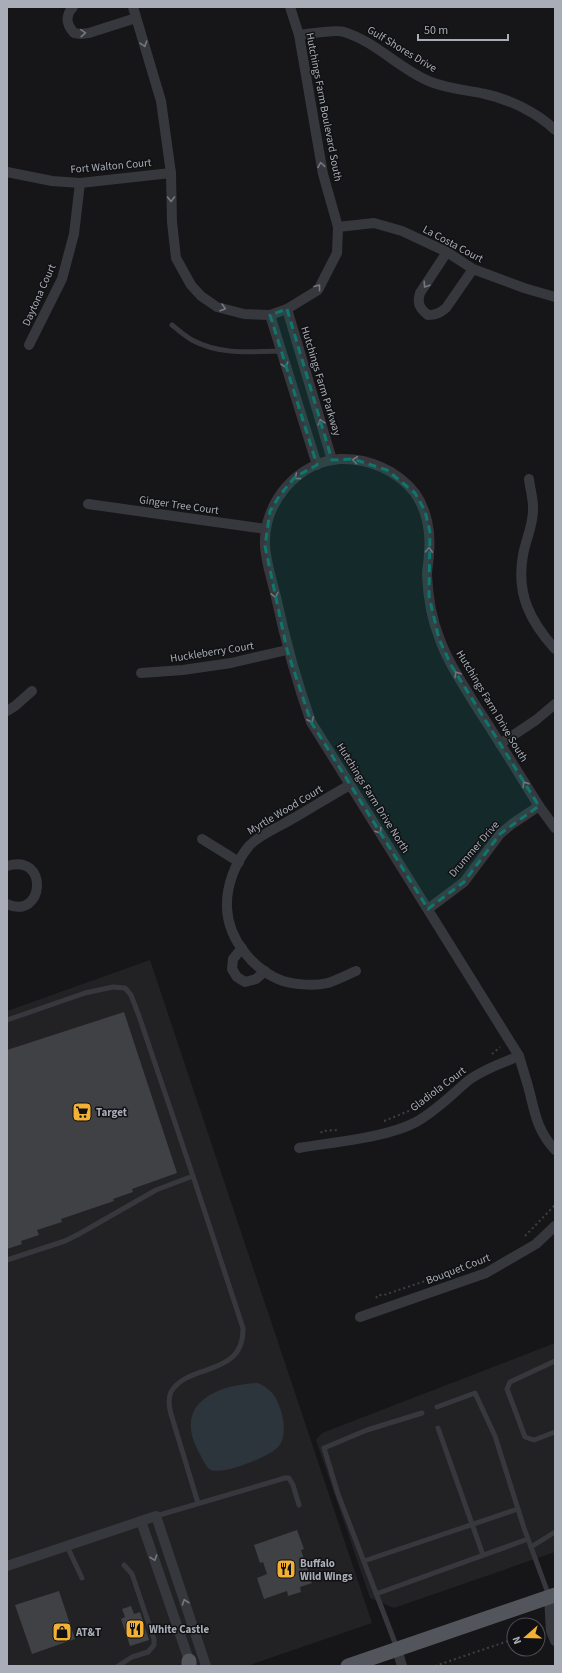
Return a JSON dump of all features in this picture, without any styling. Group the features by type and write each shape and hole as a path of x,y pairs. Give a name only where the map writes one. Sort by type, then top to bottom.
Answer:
{"main road":[{"path":"348,1666 553,1600"}],"street":[{"path":"74,7 69,11 67,17 67,23 74,33 89,33 136,18"},
{"path":"132,7 161,101 171,173 172,222 176,258 191,285 201,296 217,307 244,314 270,315 317,465"},
{"name":"Hutchings Farm Boulevard South","path":"270,315 286,309 318,290 337,253 338,227 323,174 299,35 290,7"},
{"name":"Gulf Shores Drive","path":"299,35 343,31 367,41 400,65 432,82 458,89 487,94 523,107 555,130"},
{"name":"Fort Walton Court","path":"7,172 52,181 80,183 171,173"},
{"name":"Daytona Court","path":"28,345 62,279 74,234 80,183"},
{"name":"La Costa Court","path":"338,227 374,223 402,231 447,252 472,269 524,288 555,297"},
{"path":"447,252 420,293 418,300 419,306 428,314 434,315 441,313 446,308 472,269"},
{"name":"Hutchings Farm Parkway","path":"286,309 332,460"},
{"name":"Hutchings Farm Drive South","path":"332,460 353,459 373,463 402,480 415,493 425,511 430,532 430,551 427,573 432,618 439,639 451,665 539,806 555,828"},
{"name":"Hutchings Farm Drive North","path":"332,460 317,465 295,477 280,495 270,511 266,529 265,546 268,561 287,650 299,688 311,722 519,1056 528,1087 533,1112 541,1131 555,1150"},
{"path":"529,479 533,507 530,530 523,554 520,577 526,607 539,632 555,649"},
{"name":"Ginger Tree Court","path":"88,504 266,529"},
{"name":"Huckleberry Court","path":"141,673 183,670 231,663 287,650"},
{"path":"7,711 32,691"},
{"path":"500,744 536,720 555,704"},
{"name":"Myrtle Wood Court","path":"350,784 264,834 250,846 230,878 227,907 230,925 242,948 252,961 265,972 283,981 303,984 328,983 356,971"},
{"name":"Drummer Drive","path":"428,909 464,882 500,834 539,806"},
{"path":"202,839 239,862"},
{"path":"7,866 14,864 28,867 33,872 38,886 36,893 28,904 15,907 7,904"},
{"path":"242,948 233,960 232,969 237,977 245,982 256,979 265,972"},
{"name":"Gladiola Court","path":"299,1148 384,1133 416,1122 483,1071 519,1056"},
{"name":"Bouquet Court","path":"360,1317 486,1273 536,1244 555,1226"},
{"path":"7,1566 156,1516 206,1666"},
{"path":"141,1521 190,1664"},
{"path":"553,1600 551,1631 555,1641"},
{"path":"397,1649 402,1666"}],"lane":[{"path":"172,325 191,340 227,352 281,351"},
{"path":"7,1020 85,993 113,987 125,988 131,995 140,1016 243,1328 243,1340 240,1347 227,1361 213,1369 188,1377 176,1386 171,1393 169,1402 171,1414 198,1503"},
{"path":"7,1260 65,1241 156,1190 192,1176"},
{"path":"555,1361 510,1382 507,1389 525,1437 534,1440 555,1432"},
{"path":"437,1407 475,1394 496,1436 528,1539 553,1600"},
{"path":"397,1649 338,1494 324,1448 368,1430 422,1413"},
{"path":"438,1428 483,1555"},
{"path":"156,1516 285,1478 289,1478 293,1485 299,1505"},
{"path":"364,1561 518,1509"},
{"path":"531,1547 555,1532"},
{"path":"376,1594 528,1539"},
{"path":"66,1546 82,1578"},
{"path":"118,1666 132,1658 148,1652 154,1645 154,1639 132,1574 124,1566"}],"path":[{"path":"486,1057 500,1047"},
{"path":"380,1122 418,1107"},
{"path":"321,1133 322,1131 344,1129"},
{"path":"522,1239 549,1213 555,1204"},
{"path":"376,1298 378,1295 384,1295 437,1277"},
{"path":"435,1666 506,1642"}],"highlighted area":[{"path":"287,309 332,460 353,459 387,470 415,493 425,511 430,532 429,596 439,639 451,665 539,806 500,834 464,882 428,909 311,722 287,650 265,546 270,511 280,495 295,477 317,465 270,315"}],"shaded area":[{"path":"150,960 372,1623 247,1666 7,1666 7,1011"},
{"path":"555,1343 555,1552 394,1608 370,1598 316,1440 322,1433"},
{"path":"258,1383 271,1392 282,1413 284,1429 281,1443 272,1452 244,1465 215,1471 209,1469 198,1451 192,1434 191,1420 195,1408 204,1399 215,1392 243,1384"}],"building":[{"name":"Target","path":"124,1012 177,1173 132,1189 133,1192 113,1199 114,1201 61,1219 62,1222 37,1230 39,1235 21,1241 22,1244 7,1249 7,1050"},
{"name":"Buffalo Wild Wings","path":"297,1530 304,1549 301,1550 312,1583 300,1587 301,1592 288,1596 287,1591 264,1599 257,1578 267,1574 263,1562 260,1563 254,1545"},
{"path":"59,1591 75,1639 32,1654 15,1605"},
{"name":"White Castle","path":"131,1606 134,1614 140,1612 149,1640 130,1646 121,1619 125,1617 122,1609"}],"place":[{"name":"Target","path":"82,1112"},
{"name":"Buffalo Wild Wings","path":"286,1569"},
{"name":"White Castle","path":"135,1629"},
{"name":"AT&T","path":"62,1632"}]}
